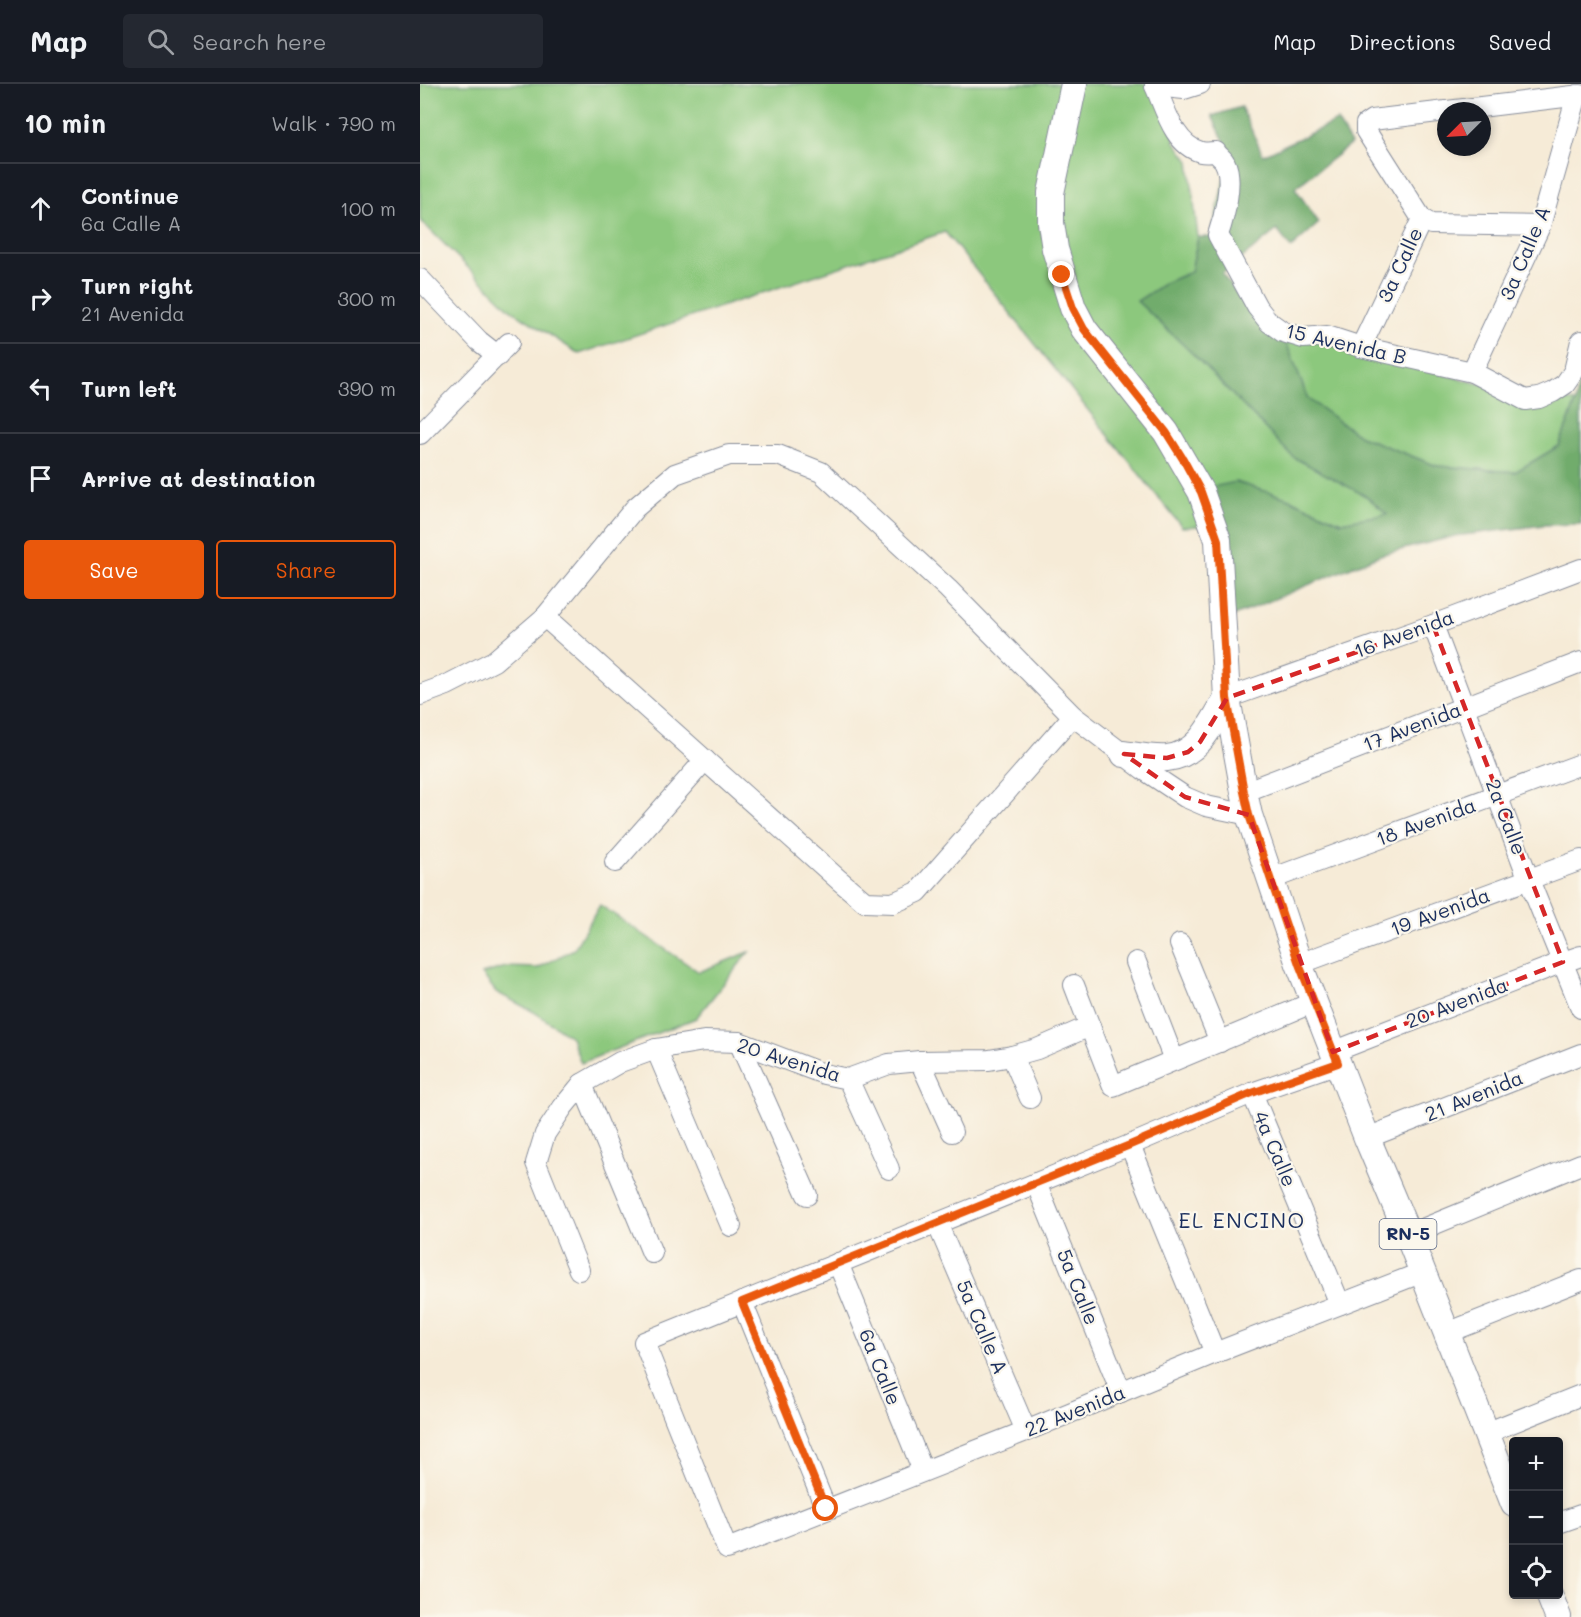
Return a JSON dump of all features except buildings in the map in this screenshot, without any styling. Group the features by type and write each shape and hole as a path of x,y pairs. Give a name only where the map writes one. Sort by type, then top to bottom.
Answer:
{"main road":[{"name":"RN-5","path":"1074,84 1051,193 1051,223 1055,249 1073,308 1084,329 1166,432 1201,492 1218,540 1227,698 1246,804 1299,964 1509,1491"},
{"path":"1124,754 1167,758 1188,752 1200,742 1227,698"},
{"path":"1551,1599 1558,1617"}],"street":[{"path":"1155,85 1184,89 1200,84"},
{"name":"15 Avenida B","path":"1155,85 1173,127 1184,143 1200,151 1216,153 1226,163 1227,198 1224,218 1218,235 1257,307 1269,322 1283,332 1303,338 1327,336 1361,347 1472,372 1525,400 1539,398 1565,384 1574,371 1581,341"},
{"path":"1491,106 1579,95"},
{"name":"3a Calle A","path":"1472,372 1540,226 1579,95"},
{"name":"3a Calle","path":"1361,347 1422,219 1366,131 1366,124 1372,120 1437,112"},
{"path":"1422,219 1431,224 1540,226"},
{"path":"420,279 479,341 503,350 420,435"},
{"path":"420,695 447,685 494,661 545,617 635,508 675,474 729,455 778,455 821,472 948,589 1074,716 1143,769 1185,797 1206,806 1246,804"},
{"name":"16 Avenida","path":"1227,698 1433,625 1581,569"},
{"path":"545,617 865,902 893,903 918,892 1074,716"},
{"name":"2a Calle","path":"1433,625 1529,880 1572,959 1581,1008"},
{"name":"17 Avenida","path":"1246,804 1465,707 1581,662"},
{"path":"615,862 705,760"},
{"name":"18 Avenida","path":"1271,879 1581,764"},
{"name":"19 Avenida","path":"1299,964 1581,860"},
{"path":"1180,944 1220,1042"},
{"name":"20 Avenida","path":"1335,1058 1572,959"},
{"path":"1136,962 1174,1060"},
{"path":"1074,986 1113,1086 1314,1002"},
{"name":"20 Avenida","path":"579,1269 536,1163 545,1134 562,1107 582,1084 620,1062 656,1049 704,1041 739,1042 824,1074 848,1079 889,1064 989,1060 1012,1056 1037,1049 1090,1026"},
{"path":"739,1042 807,1195"},
{"path":"656,1049 731,1226"},
{"name":"21 Avenida","path":"1367,1138 1581,1054"},
{"path":"1012,1056 1030,1098"},
{"path":"826,1509 742,1302 1130,1145 1335,1058"},
{"path":"920,1061 952,1132"},
{"path":"848,1079 889,1168"},
{"path":"582,1084 652,1253"},
{"name":"4a Calle","path":"1252,1093 1340,1304"},
{"path":"1130,1145 1215,1353"},
{"path":"1408,1235 1581,1164"},
{"name":"5a Calle","path":"1036,1183 1121,1392"},
{"name":"5a Calle A","path":"937,1223 1026,1431"},
{"name":"6a Calle","path":"838,1263 923,1471"},
{"name":"22 Avenida","path":"742,1302 644,1342 727,1549 1423,1272"},
{"path":"1447,1333 1581,1280"},
{"path":"1486,1433 1581,1395"},
{"path":"1563,1521 1581,1515"}],"highlighted area":[{"path":"1433,625 1563,962 1333,1052 1249,815 1185,797 1124,754 1167,758 1188,752 1200,742 1227,698"}],"green space":[{"path":"420,84 1160,84 1175,142 1189,161 1198,237 1191,272 1165,283 1138,301 1293,457 1366,496 1388,514 1341,522 1290,499 1235,482 1221,525 1182,527 945,232 579,354 510,309 420,220"},
{"path":"1241,107 1263,155 1337,121 1351,144 1295,188 1319,223 1291,248 1277,230 1222,274 1253,316 1284,337 1308,399 1360,436 1437,466 1515,472 1559,446 1576,402 1581,358 1581,524 1544,525 1455,536 1380,555 1234,616 1207,488 1236,482 1290,499 1341,522 1387,514 1366,496 1293,457 1194,355 1137,301 1165,283 1191,272 1198,237 1211,237 1230,153 1212,116"},
{"path":"1284,337 1323,343 1476,383 1576,402 1559,446 1515,472 1437,466 1360,436 1308,399"},
{"path":"600,905 699,972 749,952 696,1018 581,1063 571,1037 534,1012 496,992 482,974 506,967 538,968 574,949"}],"district":[{"name":"EL ENCINO","path":"1242,1221"}],"route":[{"path":"826,1509 742,1302 1130,1145 1252,1093 1338,1063 1299,964 1249,815 1227,698 1218,540 1201,492 1183,459 1166,432 1084,329 1073,308 1062,275"}]}
